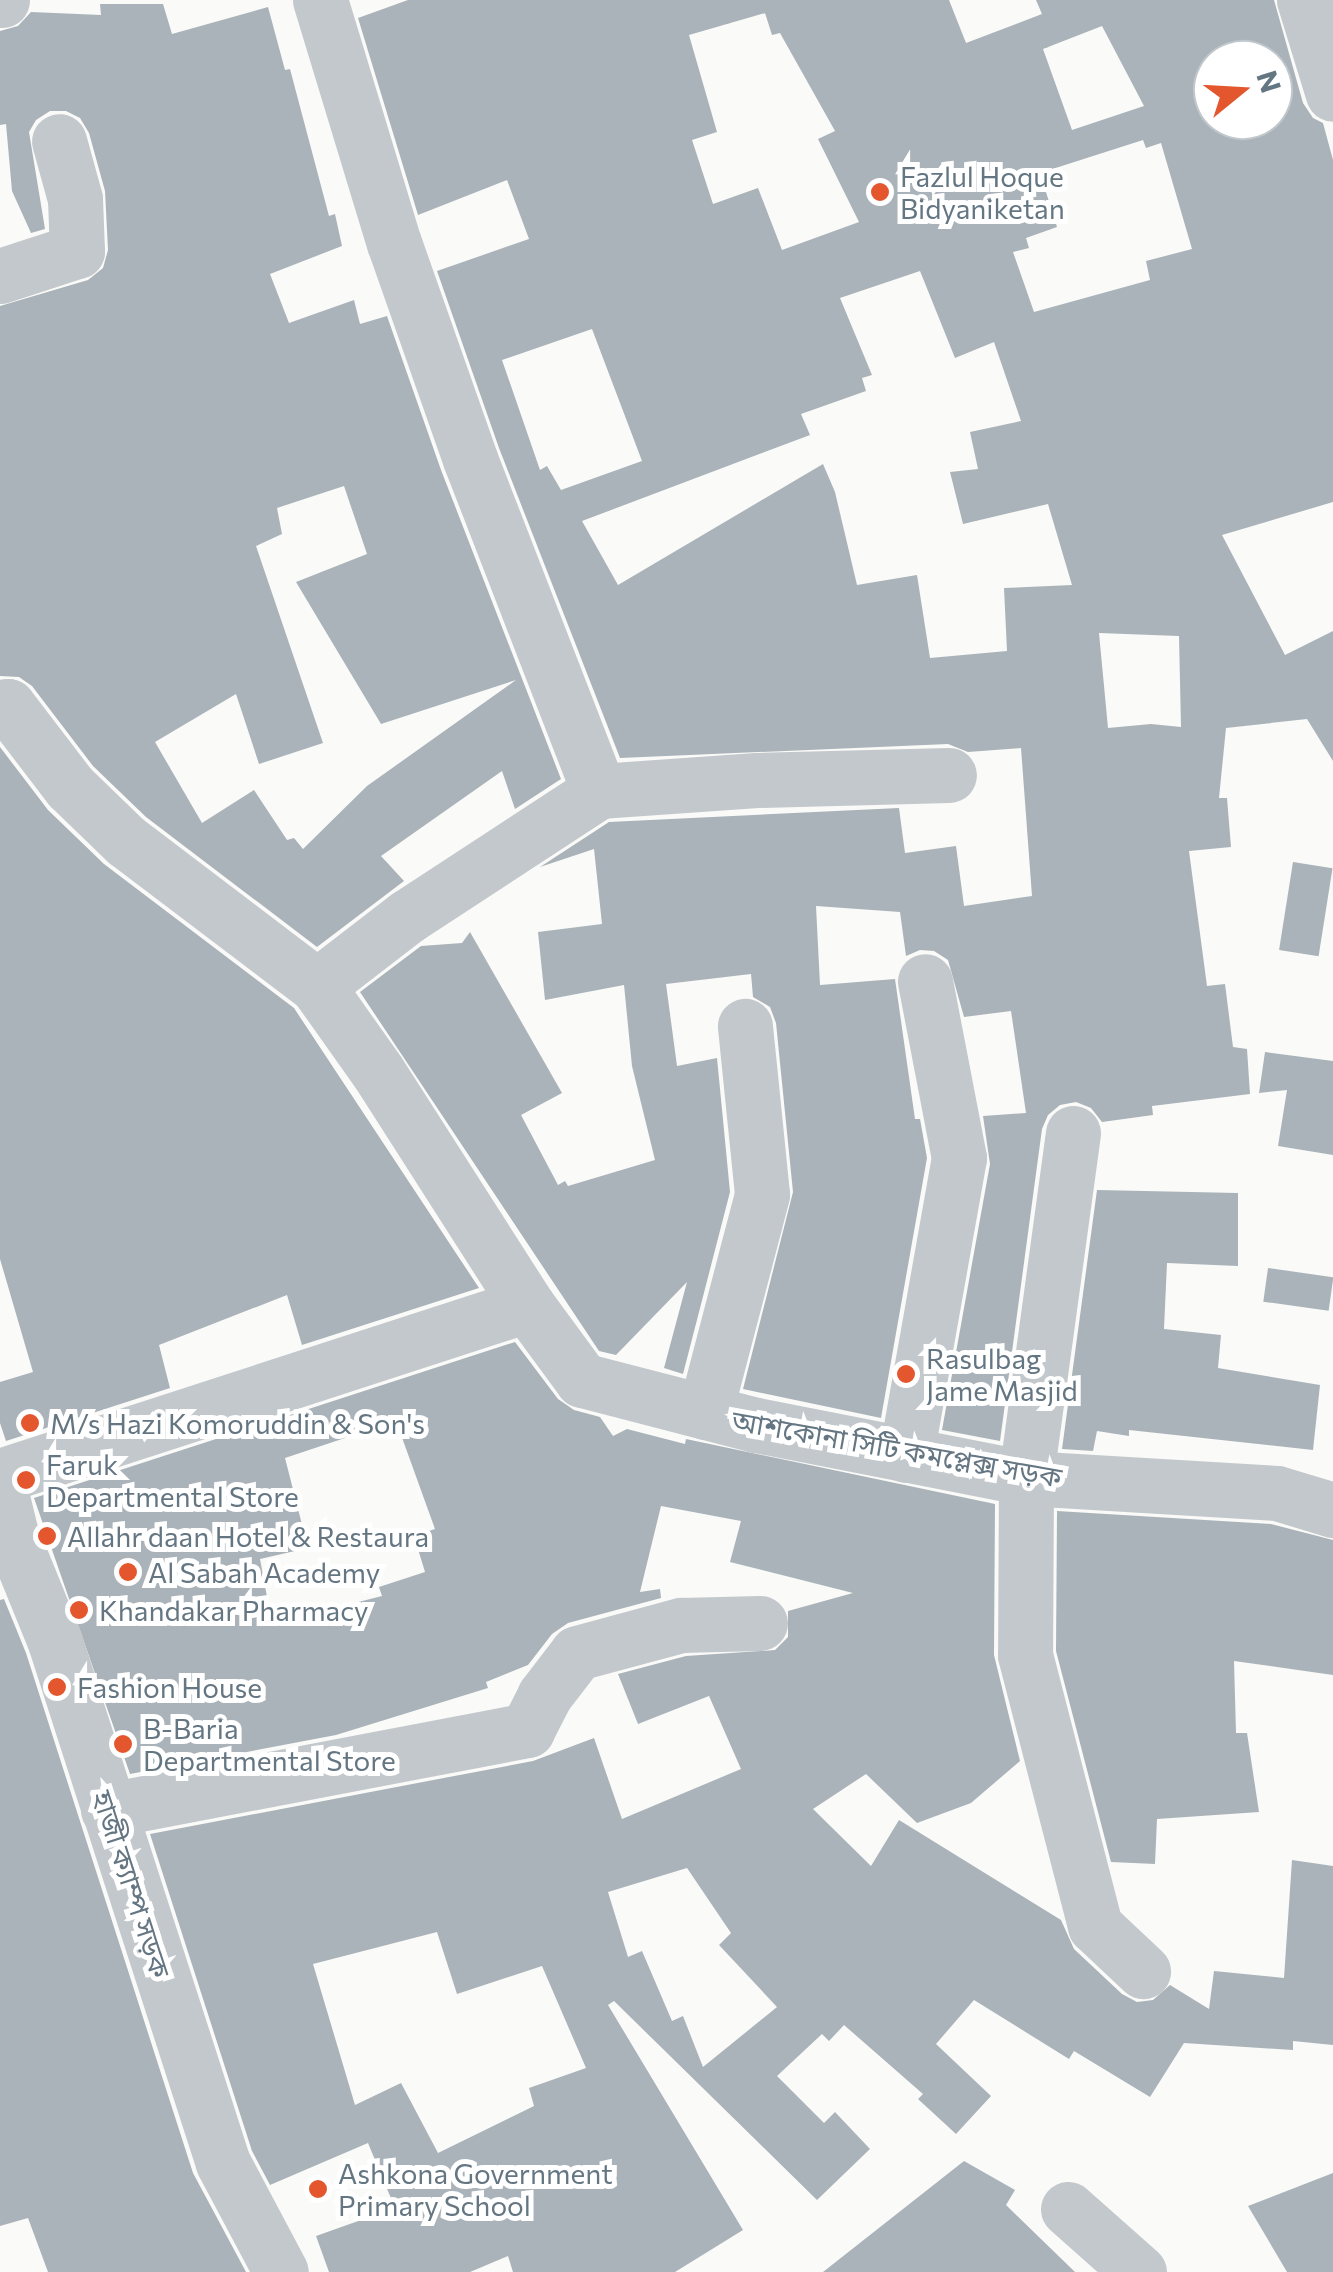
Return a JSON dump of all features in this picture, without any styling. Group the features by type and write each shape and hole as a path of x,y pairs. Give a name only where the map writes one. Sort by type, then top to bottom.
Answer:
{"street":[{"path":"320,0 394,243 464,441 598,791"},
{"path":"1304,0 1333,94"},
{"path":"0,276 77,251 75,199 59,141"},
{"path":"0,707 8,706 70,787 126,841 316,986 378,1072 527,1305 0,1476"},
{"path":"316,986 408,916 598,791 758,780 950,776"},
{"path":"906,1455 959,1158 925,981"},
{"path":"706,1412 762,1194 745,1026"},
{"path":"1073,1133 1026,1478 1025,1655 1095,1926 1143,1971"},
{"name":"আশকোনা সিটি কমপ্লেক্স সড়ক","path":"527,1305 582,1380 706,1412 1026,1478 1278,1492 1333,1510"},
{"name":"হাজী ক্যাম্প সড়ক","path":"4,1520 54,1642 223,2163 281,2272"},
{"path":"108,1810 527,1730 544,1696 577,1653 681,1625 760,1624"},
{"path":"1068,2210 1138,2272"}],"building":[{"path":"408,0 949,0 966,43 1042,14 1036,0 1274,0 1285,40 1193,40 1193,140 1293,140 1293,67 1303,103 1313,118 1323,123 1333,160 1333,502 1222,535 1285,655 1333,631 1333,761 1307,719 1226,728 1219,798 1227,798 1231,847 1189,851 1207,986 1225,984 1233,1047 1247,1049 1250,1094 1152,1106 1153,1115 1102,1122 1091,1108 1076,1102 1060,1105 1048,1115 1042,1129 1000,1441 942,1430 990,1164 983,1116 1026,1113 1011,1011 964,1017 948,960 934,951 920,950 906,956 900,912 816,906 820,985 895,979 915,1119 920,1119 927,1158 881,1418 743,1389 793,1192 776,1023 770,1007 753,997 751,974 666,984 677,1066 717,1058 730,1192 683,1374 664,1368 687,1282 616,1355 599,1351 360,992 421,946 462,943 470,932 562,1093 521,1115 558,1185 565,1181 568,1186 655,1160 632,1066 624,985 545,1000 538,932 602,924 594,849 540,867 609,822 899,808 905,853 956,846 964,906 1032,896 1021,748 968,752 948,744 620,758 499,448 437,271 529,239 507,180 418,215 358,18","holes":["765,13 772,35 780,33 835,131 818,139 859,222 782,250 758,188 713,204 692,140 717,132 689,35","1102,26 1144,106 1072,130 1043,49","1143,140 1146,148 1161,143 1192,249 1146,261 1150,280 1034,312 1013,252 1029,248 1026,238 1057,227 1040,173","920,271 955,358 994,342 1021,421 970,432 978,469 950,472 963,524 1048,504 1072,585 1004,588 1007,651 930,658 917,575 857,585 835,492 823,464 618,585 582,521 810,435 801,414 866,391 862,378 872,375 840,298","592,329 642,461 561,490 547,466 540,470 502,360","1099,633 1179,636 1181,727 1151,724 1108,728"]},
{"path":"100,4 163,4 172,34 268,7 285,70 290,69 329,216 335,214 342,246 270,274 289,323 354,300 360,324 387,316 441,470 561,779 515,809 502,771 381,856 404,881 317,947 146,817 93,766 32,686 19,677 0,676 0,306 88,280 103,268 108,250 105,191 89,133 80,118 66,111 50,111 36,120 29,132 45,229 31,233 12,191 6,124 0,125 0,31 18,26 31,12 101,15","holes":["344,486 367,554 296,582 381,724 516,680 367,786 303,849 294,838 287,840 254,790 202,823 155,742 236,694 259,764 323,743 256,546 282,534 277,508"]},
{"path":"0,747 48,810 104,864 294,1008 479,1288 302,1345 287,1295 159,1345 170,1388 6,1441 0,1423 0,1382 33,1372 0,1259"},
{"path":"1293,862 1333,868 1319,956 1279,950"},
{"path":"1265,1052 1333,1061 1333,1155 1278,1146 1287,1090 1259,1093"},
{"path":"1097,1190 1238,1193 1238,1266 1167,1263 1164,1329 1221,1335 1218,1368 1320,1385 1313,1450 1129,1430 1129,1436 1097,1431 1093,1451 1062,1449"},
{"path":"1268,1268 1333,1277 1329,1311 1263,1302"},
{"path":"515,1342 558,1399 574,1410 600,1417 613,1436 627,1429 685,1444 686,1439 995,1504 994,1655 1020,1761 971,1803 917,1823 866,1774 813,1809 871,1866 899,1820 1061,1920 1074,1949 1122,1994 1137,2002 1153,2000 1170,1985 1209,2009 1214,1971 1284,1978 1292,1860 1333,1866 1333,2045 1293,2041 1293,2050 1184,2043 1150,2097 1074,2051 1069,2059 974,2000 936,2044 991,2096 956,2134 918,2099 923,2094 844,2025 829,2041 822,2034 777,2076 824,2123 835,2112 870,2149 817,2200 614,2001 608,2005 743,2230 675,2272 513,2272 508,2256 470,2272 329,2272 316,2236 395,2208 368,2143 270,2185 252,2151 150,1834 533,1761 594,1738 622,1819 741,1769 709,1696 638,1724 618,1674 686,1656 775,1650 788,1637 788,1611 853,1593 730,1562 741,1521 661,1506 640,1592 660,1589 661,1598 568,1623 552,1634 528,1665 486,1682 488,1688 336,1735 130,1774 34,1498","holes":["396,1421 435,1529 414,1536 425,1572 379,1587 382,1596 272,1624 260,1559 308,1548 285,1458","687,1868 731,1933 719,1945 777,2007 703,2067 683,2016 672,2021 642,1951 628,1957 608,1892","437,1932 457,1994 542,1966 586,2068 529,2088 534,2106 438,2153 401,2083 355,2105 313,1964"]},
{"path":"1057,1511 1271,1524 1333,1540 1333,1675 1234,1661 1236,1733 1247,1733 1259,1812 1157,1819 1155,1864 1111,1862 1056,1651"},
{"path":"4,1599 26,1653 193,2173 246,2272 48,2272 28,2218 0,2226 0,1600"},
{"path":"964,2161 1015,2190 1006,2205 1075,2272 823,2272"},
{"path":"1333,2173 1333,2272 1287,2272 1248,2206"}],"place":[{"name":"Fazlul Hoque Bidyaniketan","path":"880,192"},
{"name":"Rasulbag Jame Masjid","path":"906,1374"},
{"name":"M/s Hazi Komoruddin & Son's","path":"30,1423"},
{"name":"Faruk Departmental Store","path":"26,1480"},
{"name":"Allahr daan Hotel & Restaura","path":"47,1536"},
{"name":"Al Sabah Academy","path":"128,1572"},
{"name":"Khandakar Pharmacy","path":"79,1610"},
{"name":"Fashion House","path":"57,1687"},
{"name":"B-Baria Departmental Store","path":"123,1744"},
{"name":"Ashkona Government Primary School","path":"318,2189"}]}
